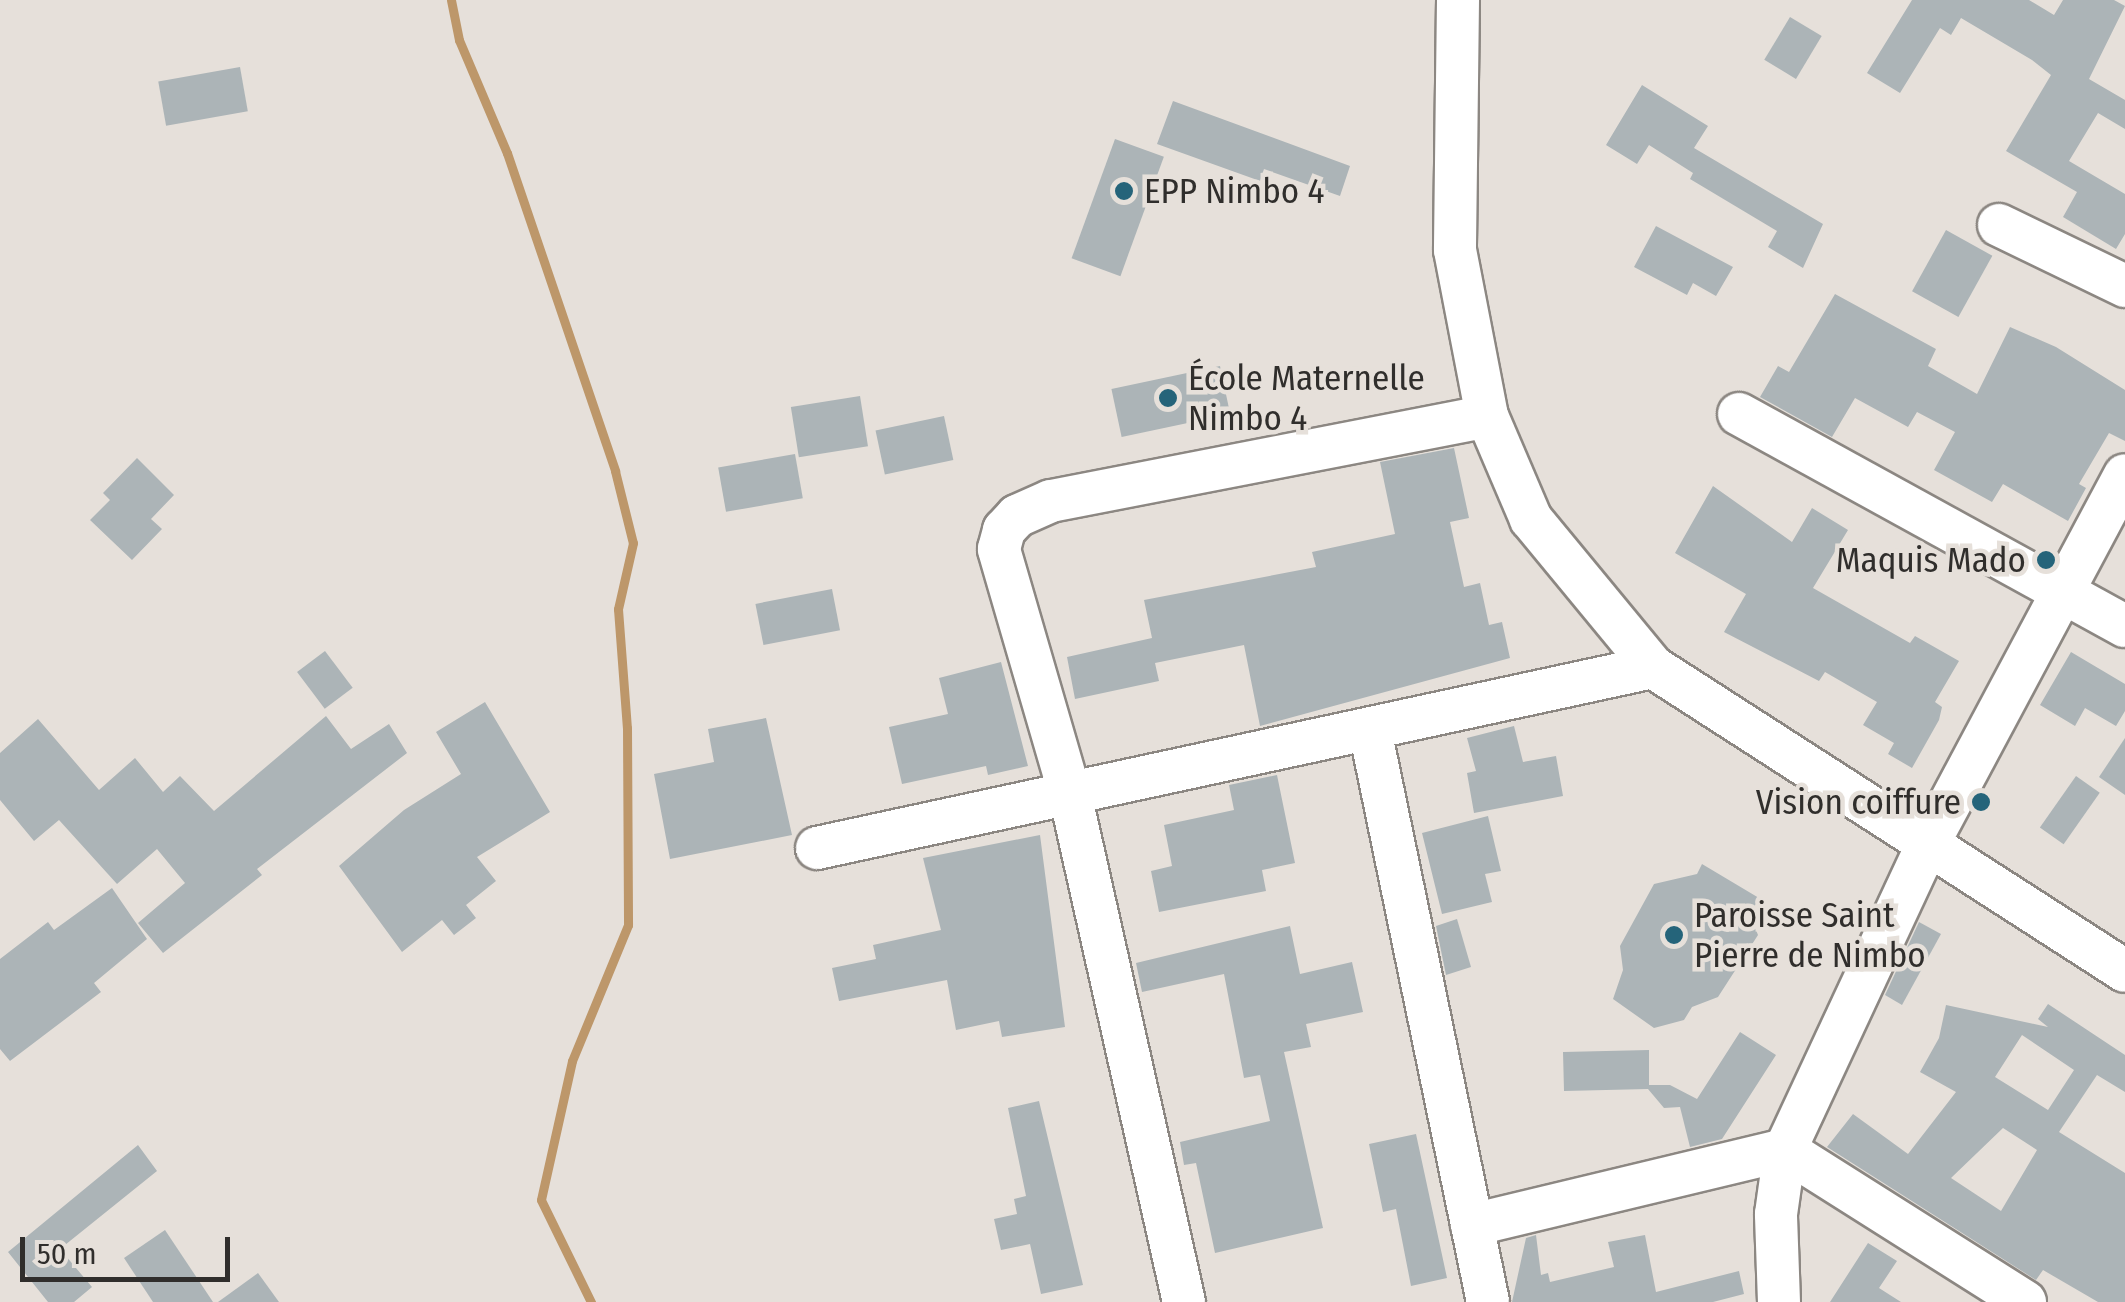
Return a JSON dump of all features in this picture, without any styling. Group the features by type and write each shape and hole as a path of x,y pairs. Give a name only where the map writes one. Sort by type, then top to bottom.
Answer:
{"street":[{"path":"1458,0 1455,250 1487,416 1531,519 1653,667 2125,972"},
{"path":"1999,225 2125,286"},
{"path":"1739,414 2125,626"},
{"path":"1184,1302 1070,794 999,549 1017,516 1050,502 1487,416"},
{"path":"1780,1302 1776,1214 1785,1150 1928,844 2059,591 2125,475"},
{"path":"816,848 1653,667"},
{"path":"1370,730 1488,1302"},
{"path":"1472,1225 1785,1150 2025,1302"}],"building":[{"path":"1912,0 2029,0 2054,15 2063,0 2114,0 2125,6 2089,79 2125,100 2125,129 2098,113 2069,161 2125,194 2125,234 2116,249 2063,217 2077,192 2006,151 2051,75 2032,60 1961,18 1951,35 1940,28 1900,93 1867,73"},
{"path":"1790,17 1822,36 1796,79 1764,60"},
{"path":"240,67 248,111 166,126 158,81"},
{"path":"1642,85 1708,126 1694,148 1823,224 1803,268 1768,247 1777,231 1690,179 1693,173 1649,145 1637,164 1606,145"},
{"path":"1173,101 1350,166 1340,196 1264,169 1260,181 1157,144"},
{"path":"1115,139 1164,157 1120,276 1072,258"},
{"path":"1656,226 1733,267 1716,296 1693,283 1687,295 1634,267"},
{"path":"1946,230 1992,256 1958,317 1912,291"},
{"path":"1835,294 1936,349 1928,366 1977,394 2010,327 2056,347 2125,390 2125,441 2109,433 2079,484 2086,488 2068,521 2003,484 1992,502 1934,470 1955,432 1917,412 1908,427 1855,398 1832,437 1760,397 1778,366 1789,372"},
{"path":"1220,366 1230,414 1122,437 1111,389"},
{"path":"860,396 868,446 799,457 791,407"},
{"path":"944,416 953,460 885,475 876,431"},
{"path":"1454,448 1469,518 1450,522 1464,587 1480,583 1489,625 1502,622 1510,658 1260,726 1244,645 1155,663 1159,681 1075,699 1067,657 1152,638 1144,600 1316,567 1312,552 1395,534 1380,462"},
{"path":"795,454 803,498 726,512 718,468"},
{"path":"137,458 174,495 151,519 162,529 132,560 90,520 110,500 103,493"},
{"path":"1713,486 1792,542 1812,508 1848,530 1813,588 1910,643 1915,636 1959,661 1935,702 1942,707 1939,720 1912,768 1888,754 1894,743 1863,725 1877,702 1825,672 1819,681 1724,632 1746,594 1675,553"},
{"path":"832,589 840,630 763,645 755,604"},
{"path":"325,651 353,688 325,709 297,672"},
{"path":"2071,652 2125,684 2125,711 2116,726 2085,708 2075,726 2040,705"},
{"path":"1001,662 1028,766 988,775 986,766 902,784 889,727 948,714 939,678"},
{"path":"485,702 550,812 477,857 496,881 466,905 476,918 454,935 442,920 402,952 339,866 404,810 461,774 436,732"},
{"path":"326,716 351,749 389,724 407,753 257,869 262,875 163,953 138,923 185,883 157,849 117,884 59,820 34,841 0,800 0,753 38,719 99,790 135,758 163,792 180,776 214,811"},
{"path":"766,718 792,835 670,859 654,774 714,762 708,729"},
{"path":"1514,726 1523,762 1556,756 1563,796 1474,813 1467,773 1476,771 1467,738"},
{"path":"2125,738 2125,795 2099,777"},
{"path":"1277,775 1295,863 1262,870 1266,891 1159,912 1151,871 1172,866 1164,825 1234,810 1229,785"},
{"path":"2076,776 2100,793 2064,844 2040,828"},
{"path":"1488,816 1501,871 1485,874 1492,902 1442,914 1422,833"},
{"path":"1040,835 1065,1027 1002,1037 999,1021 956,1030 947,980 839,1001 832,968 876,959 873,945 941,930 923,858"},
{"path":"1702,864 1759,898 1750,915 1758,935 1718,997 1692,1007 1684,1020 1654,1028 1613,999 1623,970 1620,946 1654,884 1697,874"},
{"path":"112,888 147,939 94,983 101,992 10,1061 0,1049 0,959 48,922 54,930"},
{"path":"1457,919 1471,967 1446,975 1436,926"},
{"path":"1919,922 1941,934 1902,1005 1885,995"},
{"path":"1290,926 1300,974 1352,962 1363,1012 1306,1024 1311,1047 1284,1052 1323,1228 1215,1253 1196,1163 1184,1165 1180,1142 1270,1121 1260,1075 1244,1078 1224,974 1142,992 1136,963"},
{"path":"2048,1004 2125,1055 2125,1092 2097,1075 2059,1132 2125,1173 2125,1302 2098,1302 2043,1270 2036,1280 1827,1147 1853,1114 1908,1154 1956,1092 1920,1072 1939,1038 1946,1005 2048,1027 2038,1019","holes":["2022,1035 2074,1070 2048,1110 1995,1077","2003,1128 2037,1150 2001,1211 1951,1178"]},
{"path":"1740,1032 1776,1055 1722,1139 1690,1147 1680,1107 1664,1108 1648,1089 1564,1091 1563,1052 1649,1050 1649,1085 1670,1085 1697,1099"},
{"path":"1039,1101 1083,1285 1041,1294 1030,1244 1001,1250 994,1219 1017,1214 1014,1199 1026,1196 1008,1108"},
{"path":"1416,1134 1447,1278 1411,1286 1396,1209 1383,1212 1369,1144"},
{"path":"138,1145 157,1171 60,1249 92,1287 74,1302 48,1302 8,1252"},
{"path":"165,1230 213,1302 153,1302 124,1258"},
{"path":"1536,1235 1541,1275 1548,1273 1550,1282 1614,1267 1608,1242 1645,1235 1656,1292 1739,1271 1744,1294 1713,1302 1512,1302 1526,1238"},
{"path":"1868,1243 1897,1261 1879,1288 1901,1302 1830,1302"},
{"path":"258,1273 279,1302 218,1302"}],"waterway":[{"path":"451,0 459,40 507,153 615,471 633,543 618,609 627,728 628,925 572,1061 541,1200 591,1302"}],"place":[{"name":"EPP Nimbo 4","path":"1124,191"},
{"name":"École Maternelle Nimbo 4","path":"1168,398"},
{"name":"Maquis Mado","path":"2046,560"},
{"name":"Vision coiffure","path":"1981,802"},
{"name":"Paroisse Saint Pierre de Nimbo","path":"1674,935"}]}
